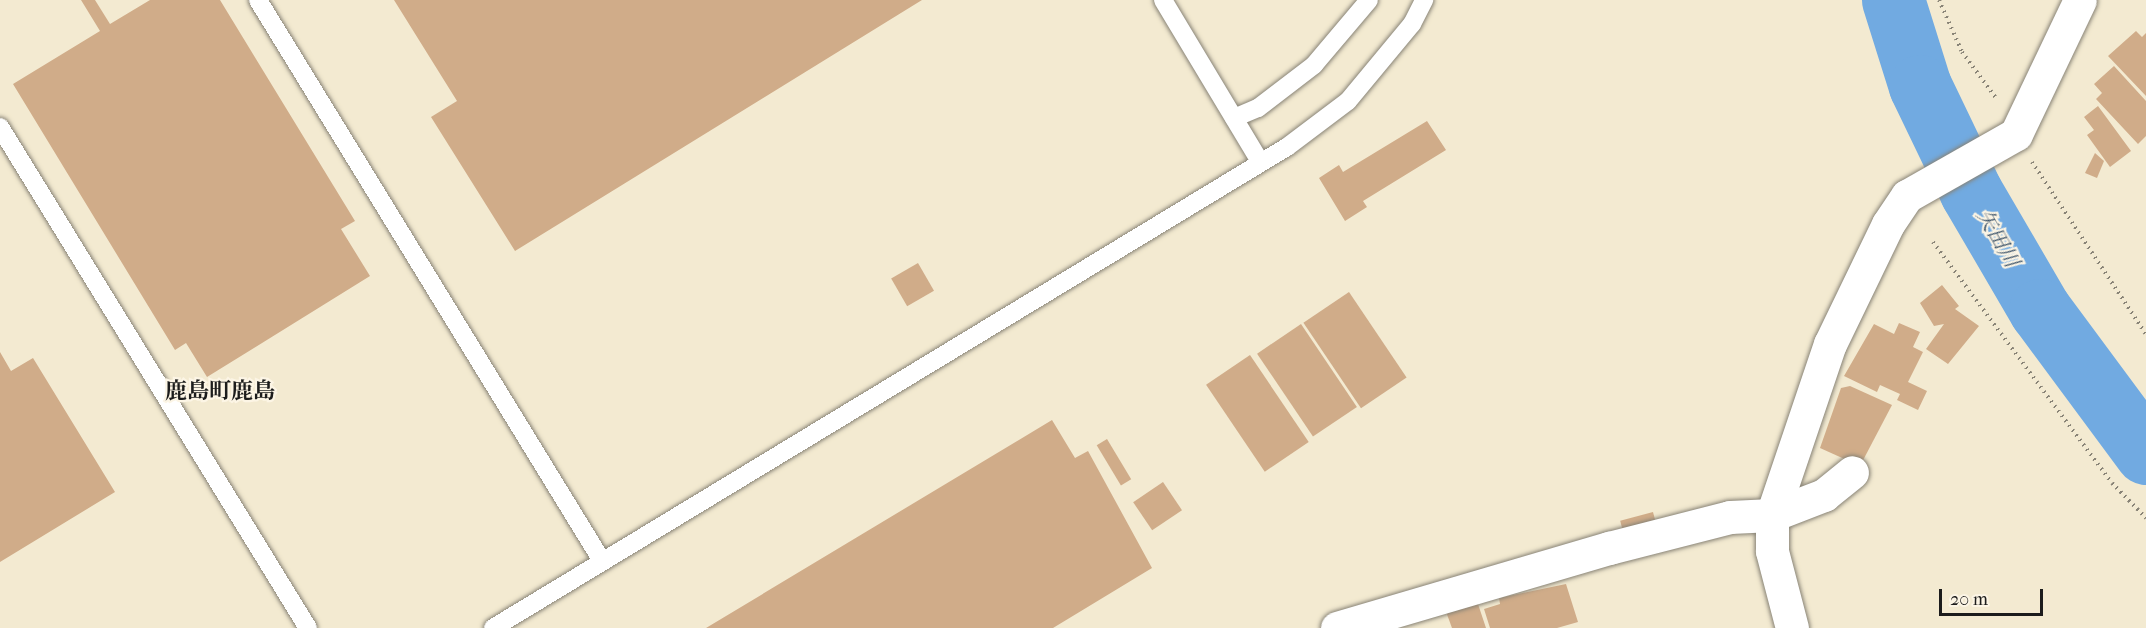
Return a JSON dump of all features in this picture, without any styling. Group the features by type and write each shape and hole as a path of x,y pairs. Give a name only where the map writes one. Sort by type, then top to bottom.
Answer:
{"street":[{"path":"1791,628 1772,551 1772,515 1830,344 1897,209 1920,185 2016,134 2079,0"},
{"path":"1337,628 1609,548 1730,517 1772,515 1824,495 1852,472"}],"lane":[{"path":"258,0 602,561"},
{"path":"1163,0 1259,160"},
{"path":"1234,118 1258,108 1314,65 1369,0"},
{"path":"493,628 1259,160 1287,147 1348,101 1412,24 1424,0"},
{"path":"0,127 308,628"}],"path":[{"path":"1939,0 1962,52 2002,105 2016,134 2146,334"},
{"path":"1934,242 2112,483 2146,518"}],"building":[{"path":"81,0 95,0 110,24 150,0 220,0 355,221 341,229 370,276 207,377 186,343 175,350 13,84 100,31"},
{"path":"394,0 922,0 515,251 431,117 457,101"},
{"path":"2136,31 2142,37 2146,33 2146,96 2108,56"},
{"path":"2114,66 2146,101 2146,136 2138,144 2096,99 2102,93 2094,84"},
{"path":"2098,106 2131,151 2110,167 2087,135 2094,130 2084,117"},
{"path":"1427,121 1446,150 1363,201 1367,207 1345,221 1319,178 1339,165 1343,172"},
{"path":"2095,153 2104,161 2097,178 2085,173"},
{"path":"918,263 934,291 907,306 891,278"},
{"path":"1942,285 1959,306 1955,309 1979,326 1948,364 1926,349 1944,324 1934,326 1920,303"},
{"path":"1349,292 1407,377 1361,408 1303,323"},
{"path":"1899,323 1920,332 1913,347 1923,352 1908,382 1927,391 1918,410 1897,400 1900,394 1880,385 1877,392 1844,376 1874,324 1894,334"},
{"path":"1301,324 1357,407 1313,437 1257,354"},
{"path":"0,352 11,371 33,358 115,492 0,562"},
{"path":"1250,355 1309,442 1265,472 1206,385"},
{"path":"1850,386 1892,405 1860,466 1820,448 1841,388"},
{"path":"1052,420 1075,458 1088,451 1152,568 1053,628 706,628"},
{"path":"1107,439 1131,479 1121,485 1097,445"},
{"path":"1163,482 1182,510 1152,530 1133,502"},
{"path":"1653,512 1656,523 1623,531 1620,521"},
{"path":"1566,584 1578,622 1557,628 1490,628 1484,609 1500,604 1499,598"},
{"path":"1476,598 1486,628 1452,628 1445,609"}],"waterway":[{"name":"矢田川","path":"1893,0 1920,86 1971,192 2040,310 2146,453"}],"district":[{"name":"鹿島町鹿島","path":"220,392"}]}
